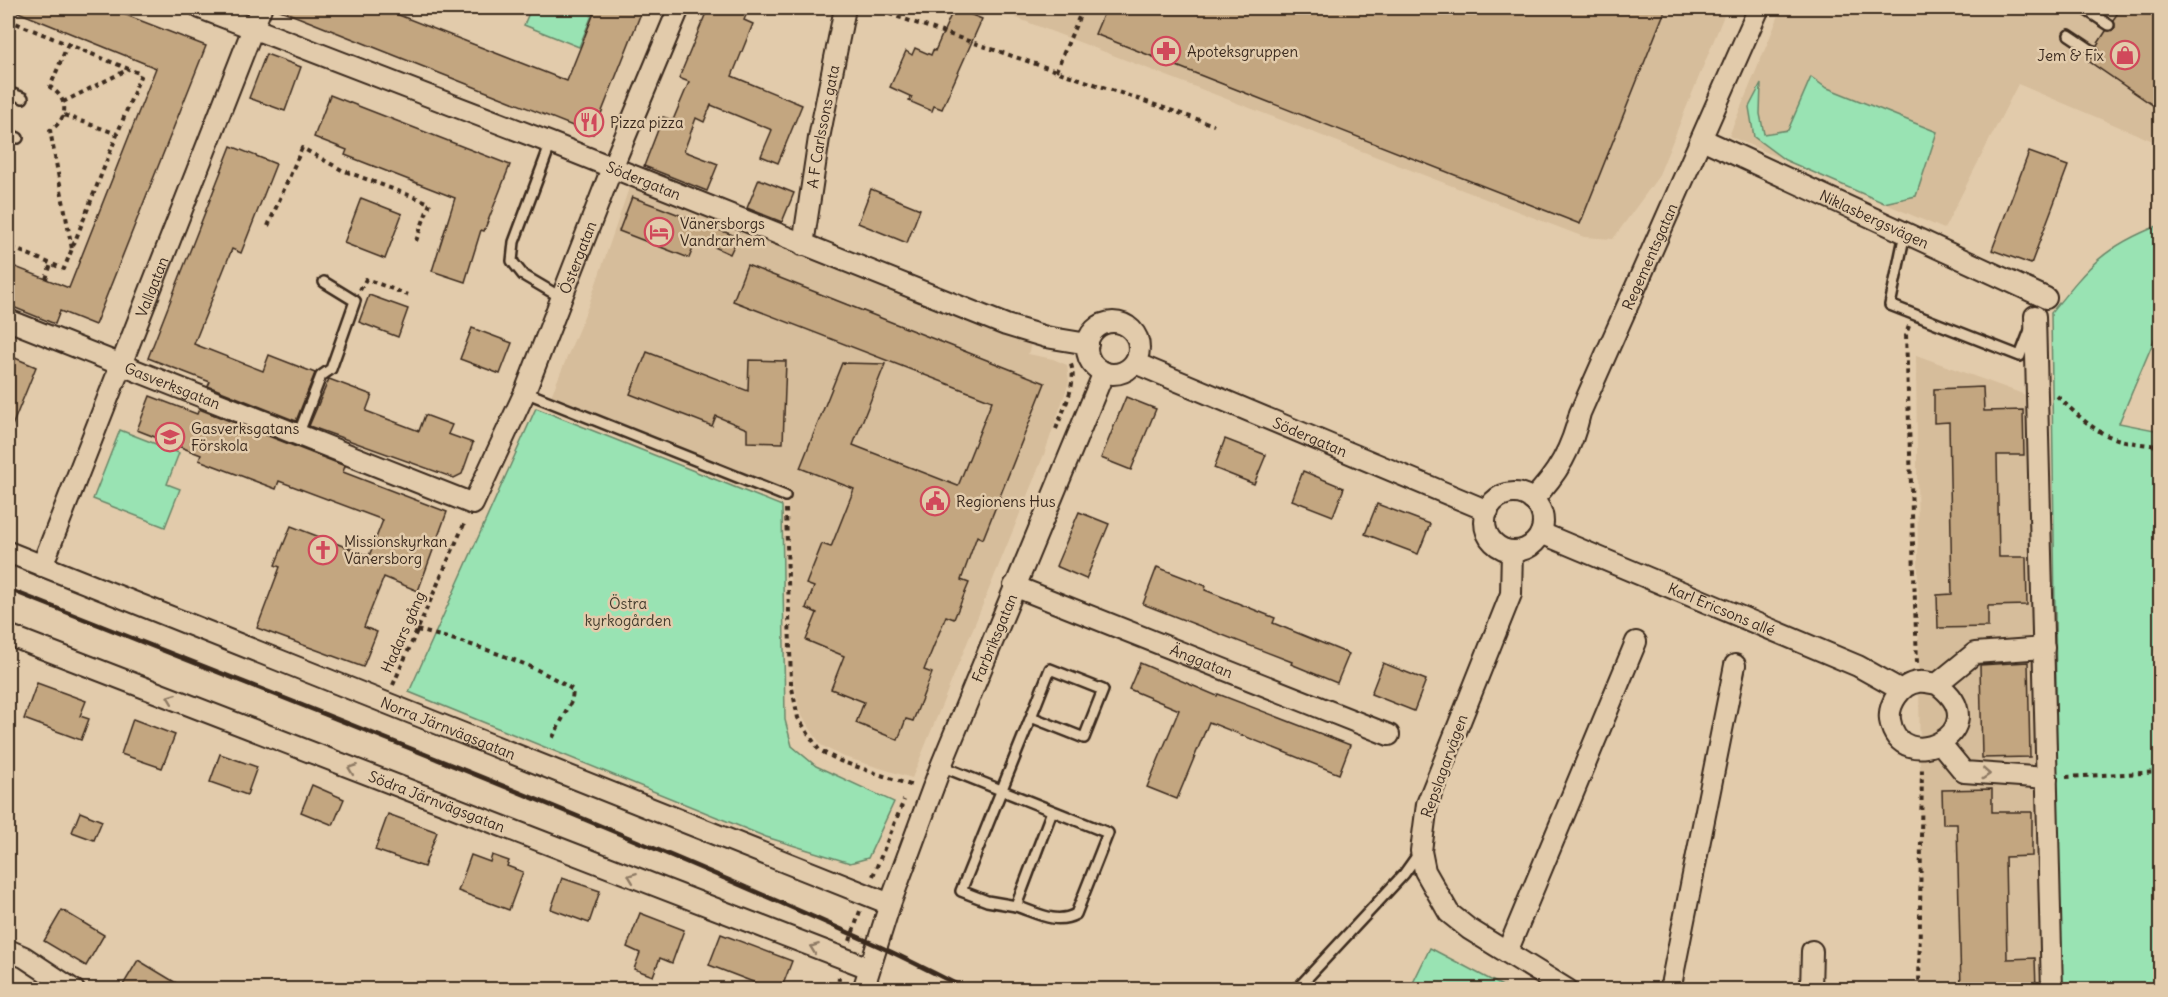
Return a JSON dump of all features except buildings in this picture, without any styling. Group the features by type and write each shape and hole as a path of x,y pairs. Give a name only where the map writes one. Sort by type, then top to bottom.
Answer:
{"street":[{"name":"Södergatan","path":"200,8 551,143 1006,325 1046,337 1088,344"},
{"name":"Vallgatan","path":"42,566 261,8"},
{"name":"Östergatan","path":"472,504 525,392 612,168 679,8"},
{"name":"A F Carlssons gata","path":"803,245 819,138 846,8"},
{"name":"Regementsgatan","path":"1532,500 1549,482 1570,449 1580,413 1759,8"},
{"name":"Niklasbergsvägen","path":"1702,139 2046,298"},
{"path":"2035,316 2052,990"},
{"name":"Gasverksgatan","path":"8,320 472,504"},
{"path":"1109,322 1123,324 1133,331 1138,341 1139,352 1135,363 1121,373 1104,372 1091,361 1088,344 1093,331 1109,322"},
{"name":"Södergatan","path":"1135,363 1488,511"},
{"name":"Farbriksgatan","path":"863,990 890,904 941,766 1104,372"},
{"path":"1507,494 1520,494 1532,500 1542,515 1541,533 1530,546 1512,551 1502,548 1490,537 1486,527 1488,511 1495,501 1507,494"},
{"name":"Karl Ericsons allé","path":"1541,533 1858,666 1918,685"},
{"name":"Repslagarvägen","path":"1512,551 1511,594 1427,804 1421,851 1425,871 1449,913 1568,990"},
{"name":"Norra Järnvägsgatan","path":"8,552 890,904"},
{"name":"Änggatan","path":"1014,586 1389,735"},
{"name":"Södra Järnvägsgatan","path":"8,637 869,968"},
{"path":"1506,952 1636,642"},
{"path":"1918,685 1949,693 1956,705 1957,720 1952,734 1932,746 1907,745 1896,734 1890,719 1892,704 1918,685 1975,653 2044,648"},
{"path":"1670,990 1735,665"},
{"path":"1932,746 1964,772 2047,778"},
{"path":"8,950 24,957 74,990"},
{"path":"1811,990 1812,951"}],"lane":[{"path":"2083,8 2109,25"},
{"path":"2069,35 2093,51"},
{"path":"8,92 23,98"},
{"path":"8,134 18,138"},
{"path":"551,143 514,242 512,261 523,275 561,298"},
{"path":"1905,233 1890,305 2020,356 2035,316 2046,298"},
{"path":"298,435 321,376 331,369 355,301 324,282"},
{"path":"525,392 785,496"},
{"path":"941,766 1001,789 1108,833 1076,914 1065,921 1016,906 987,901 961,891 1001,789 1050,669 1103,690 1083,738 1031,717"},
{"path":"1016,906 1052,811"},
{"path":"1296,990 1404,874 1421,851"}],"path":[{"path":"872,8 1215,125"},
{"path":"1056,71 1083,8"},
{"path":"8,20 141,74 64,269 8,246"},
{"path":"68,44 50,87 56,90 63,102 64,115 61,123 50,130 72,249"},
{"path":"63,102 129,69"},
{"path":"64,115 117,134"},
{"path":"268,226 302,148 342,170 430,203 417,241"},
{"path":"46,279 51,264"},
{"path":"355,301 366,279 408,295"},
{"path":"1913,314 1906,334 1918,685"},
{"path":"1055,432 1074,370 1067,359"},
{"path":"2037,377 2095,431 2126,443 2160,446"},
{"path":"785,496 791,683 798,718 819,750 840,762 911,785 915,774"},
{"name":"Hadars gång","path":"384,703 472,504"},
{"path":"417,630 495,654 556,678 573,690 572,699 551,741"},
{"path":"1919,990 1932,746"},
{"path":"2047,778 2160,772"}],"shaded area":[{"path":"991,8 1727,8 1658,177 1613,239 1584,237"},
{"path":"1782,8 2160,8 2160,144 2018,84 1944,229 1729,136"},
{"path":"645,187 1033,337 1028,354 1053,359 1067,365 1069,382 1045,452 912,778 841,756 821,745 800,713 793,679 788,496 551,396 589,304 629,188"},
{"path":"1916,355 2034,398 2044,989 1922,989"}],"green space":[{"path":"531,8 595,8 579,47 524,25"},
{"path":"1811,77 1825,87 1937,132 1916,196 1884,203 1785,160 1754,137 1749,107 1761,84 1760,114 1764,134 1788,130"},
{"path":"2160,225 2160,326 2119,423 2160,431 2160,989 2060,989 2051,313 2087,271 2110,250"},
{"name":"Östra kyrkogården","path":"536,408 782,506 785,720 792,746 816,766 894,802 868,858 850,863 766,837 409,692"},
{"path":"120,430 179,453 167,484 180,489 165,527 93,499"},
{"path":"1430,948 1508,989 1410,989"}],"railway":[{"path":"8,589 660,851 886,949 968,990"}],"place":[{"name":"Apoteksgruppen","path":"1166,51"},
{"name":"Jem & Fix","path":"2125,55"},
{"name":"Pizza pizza","path":"589,122"},
{"name":"Vänersborgs Vandrarhem","path":"659,232"},
{"name":"Gasverksgatans Förskola","path":"170,437"},
{"name":"Regionens Hus","path":"935,501"},
{"name":"Missionskyrkan Vänersborg","path":"323,550"}]}
